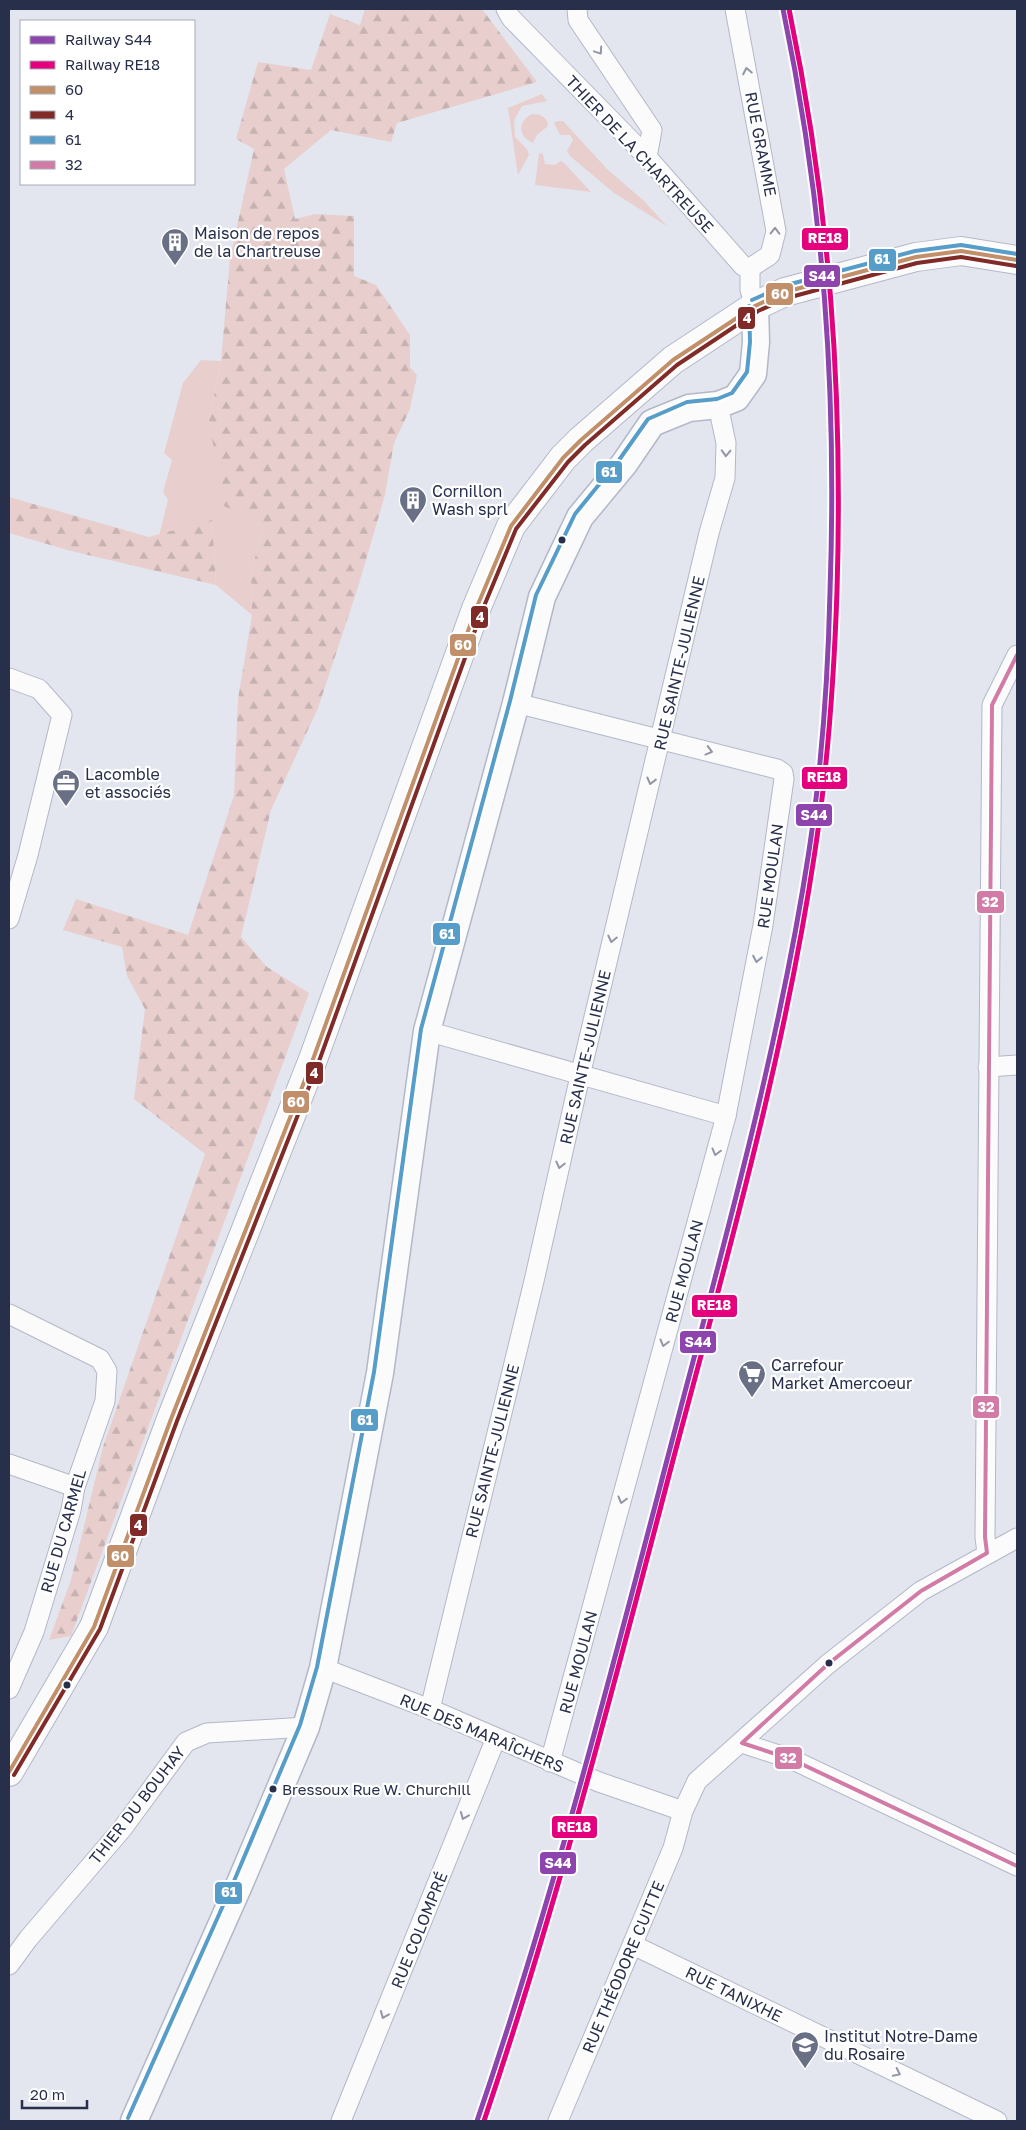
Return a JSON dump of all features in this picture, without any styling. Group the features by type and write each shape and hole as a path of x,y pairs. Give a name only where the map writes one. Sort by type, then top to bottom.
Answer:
{"main road":[{"path":"9,1772 94,1627 171,1419 312,1062 476,609 512,526 562,458 581,440 673,360 755,306 785,292 916,257 961,251 1017,260"},
{"path":"134,2121 240,1883 306,1727 323,1668 380,1373 427,1031 516,703 542,596 580,517 624,464 652,423 689,408 718,405 736,398 753,374 756,342 755,306"}],"street":[{"name":"THIER DE LA CHARTREUSE","path":"506,9 511,18 647,157 743,266 750,268"},
{"path":"577,9 578,20 652,130 647,157"},
{"name":"RUE GRAMME","path":"735,9 776,231 770,255 750,268"},
{"path":"750,268 750,290 755,306"},
{"name":"RUE SAINTE-JULIENNE","path":"430,1709 534,1281 580,1076 662,739 709,533 725,478 726,443 718,405"},
{"path":"987,1553 985,1537 992,705 1017,655"},
{"path":"9,678 39,689 62,715 28,855 9,919"},
{"path":"516,703 662,739"},
{"name":"RUE MOULAN","path":"550,1762 726,1116 763,925 784,780 783,772 777,769 662,739"},
{"path":"427,1031 726,1116"},
{"path":"988,1067 1017,1065"},
{"name":"RUE DU CARMEL","path":"9,1314 100,1359 107,1371 105,1401 75,1487 71,1510 34,1632 9,1689"},
{"path":"9,1464 75,1487"},
{"path":"683,1811 697,1781 742,1743 828,1664 921,1590 1017,1538"},
{"name":"RUE DES MARAÎCHERS","path":"323,1668 430,1709 599,1782 683,1811"},
{"name":"THIER DU BOUHAY","path":"9,1966 28,1939 122,1829 186,1742 207,1733 306,1727"},
{"name":"RUE COLOMPRÉ","path":"341,2121 496,1738"},
{"path":"742,1743 792,1759 1017,1866"},
{"name":"RUE THÉODORE CUITTE","path":"558,2121 673,1848 683,1811"},
{"path":"9,1943 28,1939"},
{"name":"RUE TANIXHE","path":"633,1944 997,2121"}],"green space":[{"path":"365,9 482,9 537,82 397,123 391,142 331,130 284,169 295,219 315,214 354,216 354,276 376,285 410,335 410,367 417,375 410,409 394,443 385,495 359,584 318,708 271,810 241,937 267,967 309,993 71,1636 49,1640 71,1580 103,1447 205,1154 134,1099 145,1009 127,976 122,947 63,930 76,899 188,935 234,795 238,699 252,615 251,573 263,527 224,506 209,421 221,361 230,258 254,149 236,139 258,62 311,70 330,14 360,25"},
{"path":"542,94 547,101 522,106 514,120 515,137 527,149 529,155 518,175 508,108"},
{"path":"532,114 543,117 548,123 548,126 537,135 533,143 524,137 521,129 524,121"},
{"path":"563,121 607,169 644,201 667,226 614,193 570,156 567,151 573,140 570,135 560,135 554,123"},
{"path":"539,153 543,154 545,164 555,165 561,161 591,192 535,185"},
{"path":"201,360 221,361 209,421 255,521 263,527 251,573 252,615 216,585 212,521 159,536 168,500 163,492 172,460 164,453 183,383"},
{"path":"9,497 149,537 212,520 216,585 71,551 9,533"}],"rail line":[{"name":"S44","path":"477,2121 530,1958 578,1794 706,1312 764,1083 781,1006 814,819 824,722 828,657 832,517 829,371 818,227 809,155 783,9"},
{"name":"RE18","path":"484,2121 511,2040 584,1794 733,1236 787,1006 820,819 830,721 834,656 837,591 838,443 831,298 824,227 815,155 789,9"}],"transit line":[{"name":"61","path":"752,300 783,286 915,251 961,245 1017,254"},
{"name":"60","path":"9,1772 94,1627 171,1419 312,1062 476,609 511,526 563,458 581,440 673,360 755,306 785,292 916,257 961,251 1017,260"},
{"name":"4","path":"14,1775 100,1629 177,1421 318,1064 482,611 516,529 568,462 585,445 677,365 758,311 787,298 917,263 961,257 1016,266"},
{"name":"61","path":"128,2118 234,1881 300,1725 317,1667 374,1372 421,1029 510,701 536,595 575,514 619,460 648,419 687,402 717,399 732,393 747,372 750,342 749,306"},
{"name":"32","path":"1017,655 992,705 985,1537 987,1553 921,1591 828,1664 742,1743 791,1759 1017,1866"}],"place":[{"name":"Maison de repos de la Chartreuse","path":"175,266"},
{"name":"Cornillon Wash sprl","path":"413,524"},
{"name":"Lacomble et associés","path":"66,807"},
{"name":"Carrefour Market Amercoeur","path":"752,1398"},
{"name":"Bressoux Rue W. Churchill","path":"273,1789"},
{"name":"Institut Notre-Dame du Rosaire","path":"805,2069"}]}
